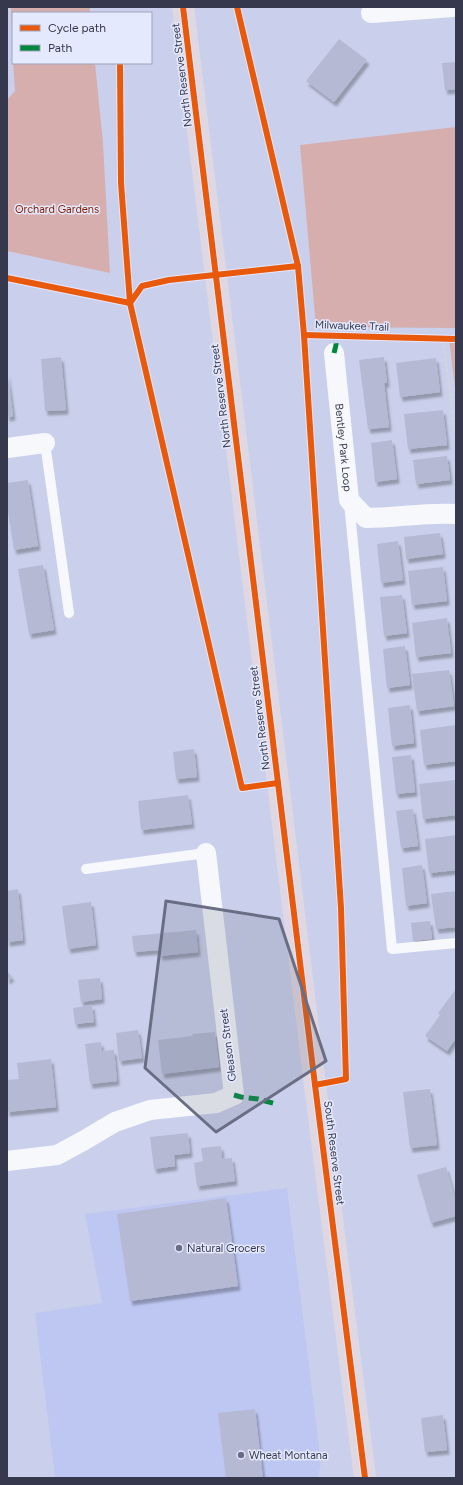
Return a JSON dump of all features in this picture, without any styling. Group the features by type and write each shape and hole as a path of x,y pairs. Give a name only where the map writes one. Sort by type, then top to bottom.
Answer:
{"highway":[{"name":"North Reserve Street","path":"183,7 278,783"},
{"name":"South Reserve Street","path":"278,783 365,1478"}],"street":[{"path":"371,12 453,7"},
{"name":"Bentley Park Loop","path":"334,353 349,500 366,518 442,513 456,514"},
{"path":"7,448 45,443"},
{"name":"Gleason Street","path":"7,1161 57,1154 115,1122 150,1110 216,1103 234,1095 206,852"}],"lane":[{"path":"45,443 69,613"},
{"path":"349,500 392,949 456,943"},
{"path":"86,869 206,852"}],"path":[{"path":"435,339 446,339 456,442"}],"highlighted area":[{"path":"166,901 279,919 326,1061 216,1132 145,1068"}],"shaded area":[{"path":"287,1188 321,1463 318,1478 55,1478 35,1313 102,1303 85,1214"}],"green space":[{"path":"11,7 90,7 90,12 12,12 12,31"},
{"name":"Orchard Gardens","path":"13,64 95,64 103,143 110,273 7,251 7,100 15,91"},
{"path":"456,127 456,328 316,327 300,145"},
{"path":"449,339 456,339 456,396"}],"building":[{"path":"339,39 367,60 334,102 306,81"},
{"path":"456,62 456,89 445,90 442,63"},
{"path":"61,357 66,410 45,411 41,359"},
{"path":"384,357 387,383 384,383 389,427 368,429 359,360"},
{"path":"436,358 440,392 400,397 396,363"},
{"path":"7,371 13,416 7,417"},
{"path":"443,410 447,445 408,449 404,414"},
{"path":"392,440 397,479 375,482 371,443"},
{"path":"447,456 450,480 416,484 413,460"},
{"path":"28,480 38,546 14,550 7,505 7,483"},
{"path":"440,533 443,554 406,559 404,537"},
{"path":"398,541 403,580 381,583 377,544"},
{"path":"43,565 54,630 29,634 18,569"},
{"path":"443,567 447,601 412,605 408,571"},
{"path":"402,595 407,633 384,636 380,597"},
{"path":"447,618 451,653 416,657 412,623"},
{"path":"405,646 410,685 387,688 383,649"},
{"path":"449,670 454,706 417,711 412,674"},
{"path":"410,705 414,743 392,746 388,708"},
{"path":"455,725 456,761 424,765 420,730"},
{"path":"194,749 197,777 176,779 173,752"},
{"path":"411,755 415,792 396,794 392,757"},
{"path":"456,780 456,815 423,819 419,784"},
{"path":"188,795 192,824 141,830 138,801"},
{"path":"413,809 418,846 401,848 396,811"},
{"path":"456,835 456,870 429,873 425,839"},
{"path":"422,865 427,903 406,906 402,868"},
{"path":"18,889 23,940 7,942 7,891"},
{"path":"456,891 456,927 436,929 431,894"},
{"path":"91,902 96,945 68,949 62,906"},
{"path":"430,921 432,939 413,941 411,923"},
{"path":"196,930 198,952 160,956 159,950 134,952 132,936"},
{"path":"7,971 12,977 7,980"},
{"path":"100,978 102,999 81,1002 78,980"},
{"path":"456,989 456,1038 447,1051 425,1036 440,1015 438,1013"},
{"path":"92,1005 94,1022 75,1024 73,1008"},
{"path":"138,1030 142,1058 119,1061 116,1033"},
{"path":"215,1032 219,1067 162,1074 158,1040 193,1036 192,1034"},
{"path":"101,1042 102,1051 114,1050 117,1081 90,1084 85,1044"},
{"path":"51,1059 56,1107 7,1112 7,1080 19,1079 17,1063"},
{"path":"430,1089 437,1145 410,1148 403,1092"},
{"path":"188,1133 190,1153 174,1155 175,1166 154,1169 150,1137"},
{"path":"221,1146 222,1159 232,1158 235,1181 197,1186 194,1163 203,1161 201,1148"},
{"path":"446,1167 456,1202 456,1216 431,1223 417,1175"},
{"path":"226,1198 238,1286 130,1301 117,1214"},
{"path":"255,1409 263,1478 226,1478 218,1413"},
{"path":"443,1415 447,1450 425,1452 421,1418"}],"marked path":[{"path":"334,353 336,345 335,335"},
{"path":"234,1095 276,1104"}],"cycle path":[{"path":"183,7 315,1085 365,1478"},
{"path":"237,7 298,266 304,335 341,908 346,1079 315,1085"},
{"path":"120,64 121,183 130,303 242,788 278,783"},
{"path":"7,278 130,303 142,286 169,280 298,266"},
{"name":"Milwaukee Trail","path":"304,335 456,339"}],"place":[{"name":"Natural Grocers","path":"179,1248"},
{"name":"Wheat Montana","path":"241,1455"}]}
